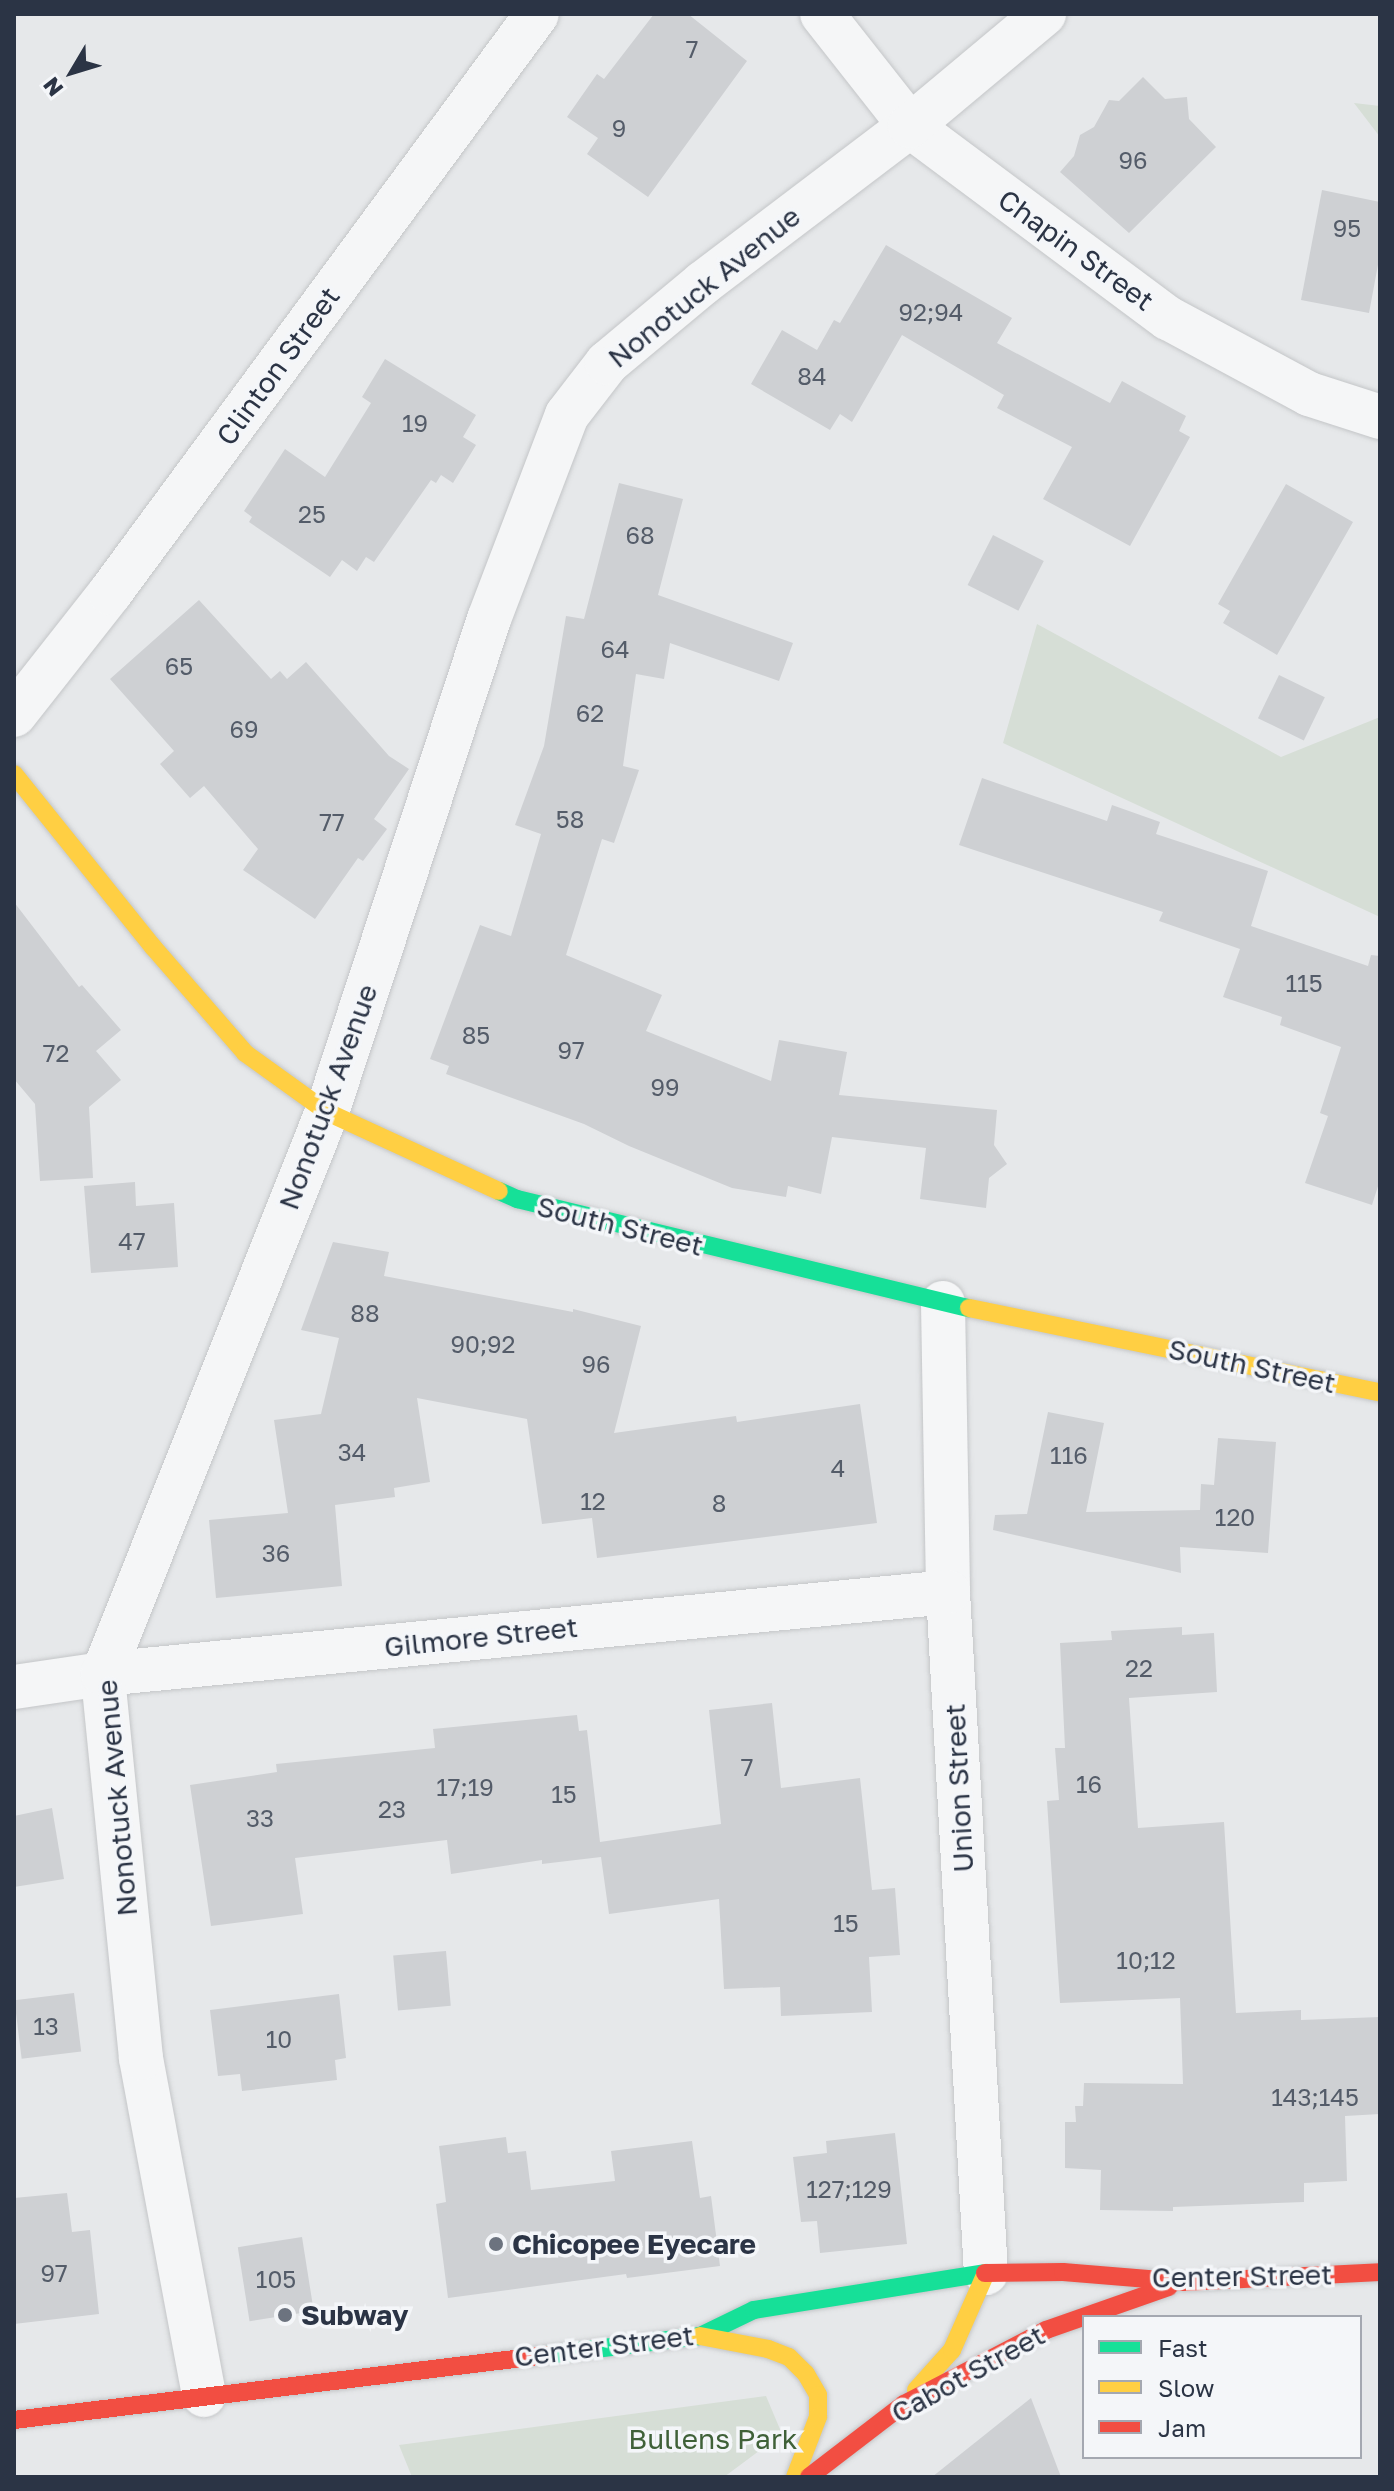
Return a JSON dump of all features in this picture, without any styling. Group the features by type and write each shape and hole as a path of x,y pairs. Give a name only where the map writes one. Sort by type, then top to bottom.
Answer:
{"main road":[{"name":"South Street","path":"14,774 153,947 245,1053 327,1112 517,1199 943,1303 1380,1392"},
{"name":"Center Street","path":"14,2420 700,2336 754,2310 986,2273 1063,2272 1185,2282 1380,2272"},
{"path":"904,2404 952,2350 986,2273"},
{"name":"Cabot Street","path":"1089,2315 1185,2282"},
{"name":"Cabot Street","path":"809,2477 904,2404 1046,2330 1082,2318"},
{"path":"700,2336 768,2349 789,2357 806,2374 818,2395 818,2417 795,2477"}],"street":[{"name":"Clinton Street","path":"14,715 110,593 537,14"},
{"name":"Chapin Street","path":"822,14 910,126 1168,318 1309,394 1380,417"},
{"name":"Nonotuck Avenue","path":"204,2395 141,2058 103,1674 327,1112 489,619 567,415 607,363 703,283 910,126 1044,14"},
{"name":"Union Street","path":"943,1303 948,1592 986,2273"},
{"name":"Gilmore Street","path":"14,1687 103,1674 948,1592"}],"green space":[{"path":"1354,103 1380,106 1380,137"},
{"path":"1037,624 1281,757 1380,717 1380,917 1003,743"},
{"name":"Bullens Park","path":"766,2396 782,2434 724,2477 412,2477 399,2445"}],"building":[{"path":"654,14 688,14 747,61 648,197 587,154 598,138 567,117 597,74 604,79"},
{"path":"1143,77 1165,99 1187,97 1189,119 1216,147 1129,233 1060,172 1074,156 1080,135 1094,127 1109,100 1119,101"},
{"path":"1322,190 1380,202 1380,254 1369,313 1301,300"},
{"path":"886,245 1012,318 997,343 1110,403 1122,381 1186,416 1179,431 1190,437 1130,546 1043,499 1072,447 997,408 1004,395 902,335 852,422 840,414 830,430 751,384 782,330 817,350 834,320 840,323"},
{"path":"385,359 476,415 463,437 476,445 453,483 441,475 436,483 431,480 374,562 366,557 357,571 342,560 330,577 249,522 252,517 244,511 285,449 325,477 371,403 362,397"},
{"path":"619,483 683,499 658,595 793,643 779,681 670,643 664,679 636,674 623,766 639,770 614,843 602,839 566,955 662,995 646,1031 771,1081 779,1040 847,1052 839,1095 997,1110 994,1145 1007,1164 989,1178 986,1208 920,1199 926,1148 832,1137 821,1194 788,1186 786,1197 732,1188 584,1124 446,1074 449,1066 430,1059 480,925 511,936 541,834 515,825 544,746 566,616 584,619"},
{"path":"1286,484 1353,522 1277,655 1223,623 1230,611 1218,604"},
{"path":"993,535 1044,561 1018,611 968,585"},
{"path":"199,600 271,679 280,671 287,679 306,662 389,756 409,769 374,819 387,829 363,861 358,858 315,919 243,870 258,849 204,786 190,798 160,764 174,751 110,679"},
{"path":"1279,675 1325,697 1304,740 1258,718"},
{"path":"982,778 1107,821 1112,805 1160,822 1156,834 1268,871 1251,926 1368,966 1371,955 1380,956 1380,1180 1372,1205 1305,1183 1328,1116 1320,1113 1341,1047 1280,1025 1282,1017 1223,997 1240,949 1159,921 1163,912 959,845"},
{"path":"14,902 79,987 82,985 121,1030 96,1051 121,1080 89,1107 93,1178 40,1181 35,1104 14,1079"},
{"path":"135,1182 136,1206 174,1203 178,1267 91,1273 84,1186"},
{"path":"333,1242 389,1252 384,1276 573,1312 573,1309 641,1326 614,1433 736,1416 737,1422 860,1404 877,1523 597,1558 592,1518 542,1524 527,1419 417,1398 430,1482 394,1488 395,1497 335,1505 342,1586 216,1598 209,1520 288,1513 274,1420 321,1414 339,1338 301,1330"},
{"path":"1048,1412 1104,1423 1086,1512 1200,1510 1201,1484 1214,1485 1218,1438 1276,1442 1268,1553 1180,1547 1181,1573 993,1530 995,1515 1027,1514"},
{"path":"1182,1627 1182,1635 1214,1633 1217,1692 1129,1698 1138,1828 1224,1822 1236,2013 1301,2010 1301,2020 1380,2017 1380,2114 1345,2116 1347,2181 1304,2183 1304,2202 1173,2207 1173,2211 1100,2210 1101,2170 1065,2168 1065,2122 1076,2122 1075,2106 1083,2106 1084,2083 1183,2084 1180,1998 1060,2003 1047,1801 1059,1800 1055,1748 1065,1748 1060,1643 1112,1640 1111,1631"},
{"path":"772,1703 781,1788 860,1778 872,1890 895,1888 900,1955 869,1957 872,2012 781,2016 780,1987 724,1989 719,1899 609,1914 601,1857 542,1864 542,1860 451,1874 447,1840 295,1858 303,1914 211,1926 190,1785 277,1772 276,1764 435,1748 433,1729 577,1715 579,1731 587,1730 600,1842 721,1824 709,1710"},
{"path":"52,1808 64,1879 14,1887 14,1816"},
{"path":"446,1951 451,2006 398,2010 393,1956"},
{"path":"74,1993 81,2052 22,2059 14,2000"},
{"path":"339,1994 346,2058 335,2060 337,2080 242,2091 240,2074 218,2076 210,2010"},
{"path":"895,2133 907,2244 820,2253 817,2221 801,2222 793,2157 827,2153 826,2141"},
{"path":"506,2137 508,2153 526,2151 531,2190 615,2181 611,2151 692,2141 700,2198 711,2196 720,2266 627,2278 626,2274 448,2298 436,2204 446,2202 439,2146"},
{"path":"67,2193 72,2232 90,2230 99,2314 14,2324 14,2198"},
{"path":"302,2237 314,2311 250,2321 238,2247"},
{"path":"1031,2398 1061,2477 932,2477"}],"traffic: fast":[{"path":"499,1191 517,1199 969,1308"},
{"path":"547,2355 700,2336 754,2310 985,2273"}],"traffic: slow":[{"path":"14,774 153,947 245,1053 327,1112 499,1191"},
{"path":"969,1308 1380,1392"},
{"path":"916,2390 952,2350 986,2273"},
{"path":"700,2336 768,2349 789,2357 806,2374 818,2395 818,2417 795,2477"}],"traffic: jam":[{"path":"985,2273 1063,2272 1185,2282 1380,2272"},
{"path":"1089,2315 1169,2287"},
{"path":"809,2477 904,2404 1046,2330 1082,2317"},
{"path":"14,2420 547,2355"}],"place":[{"name":"Chicopee Eyecare","path":"496,2244"},
{"name":"Subway","path":"285,2315"}]}
